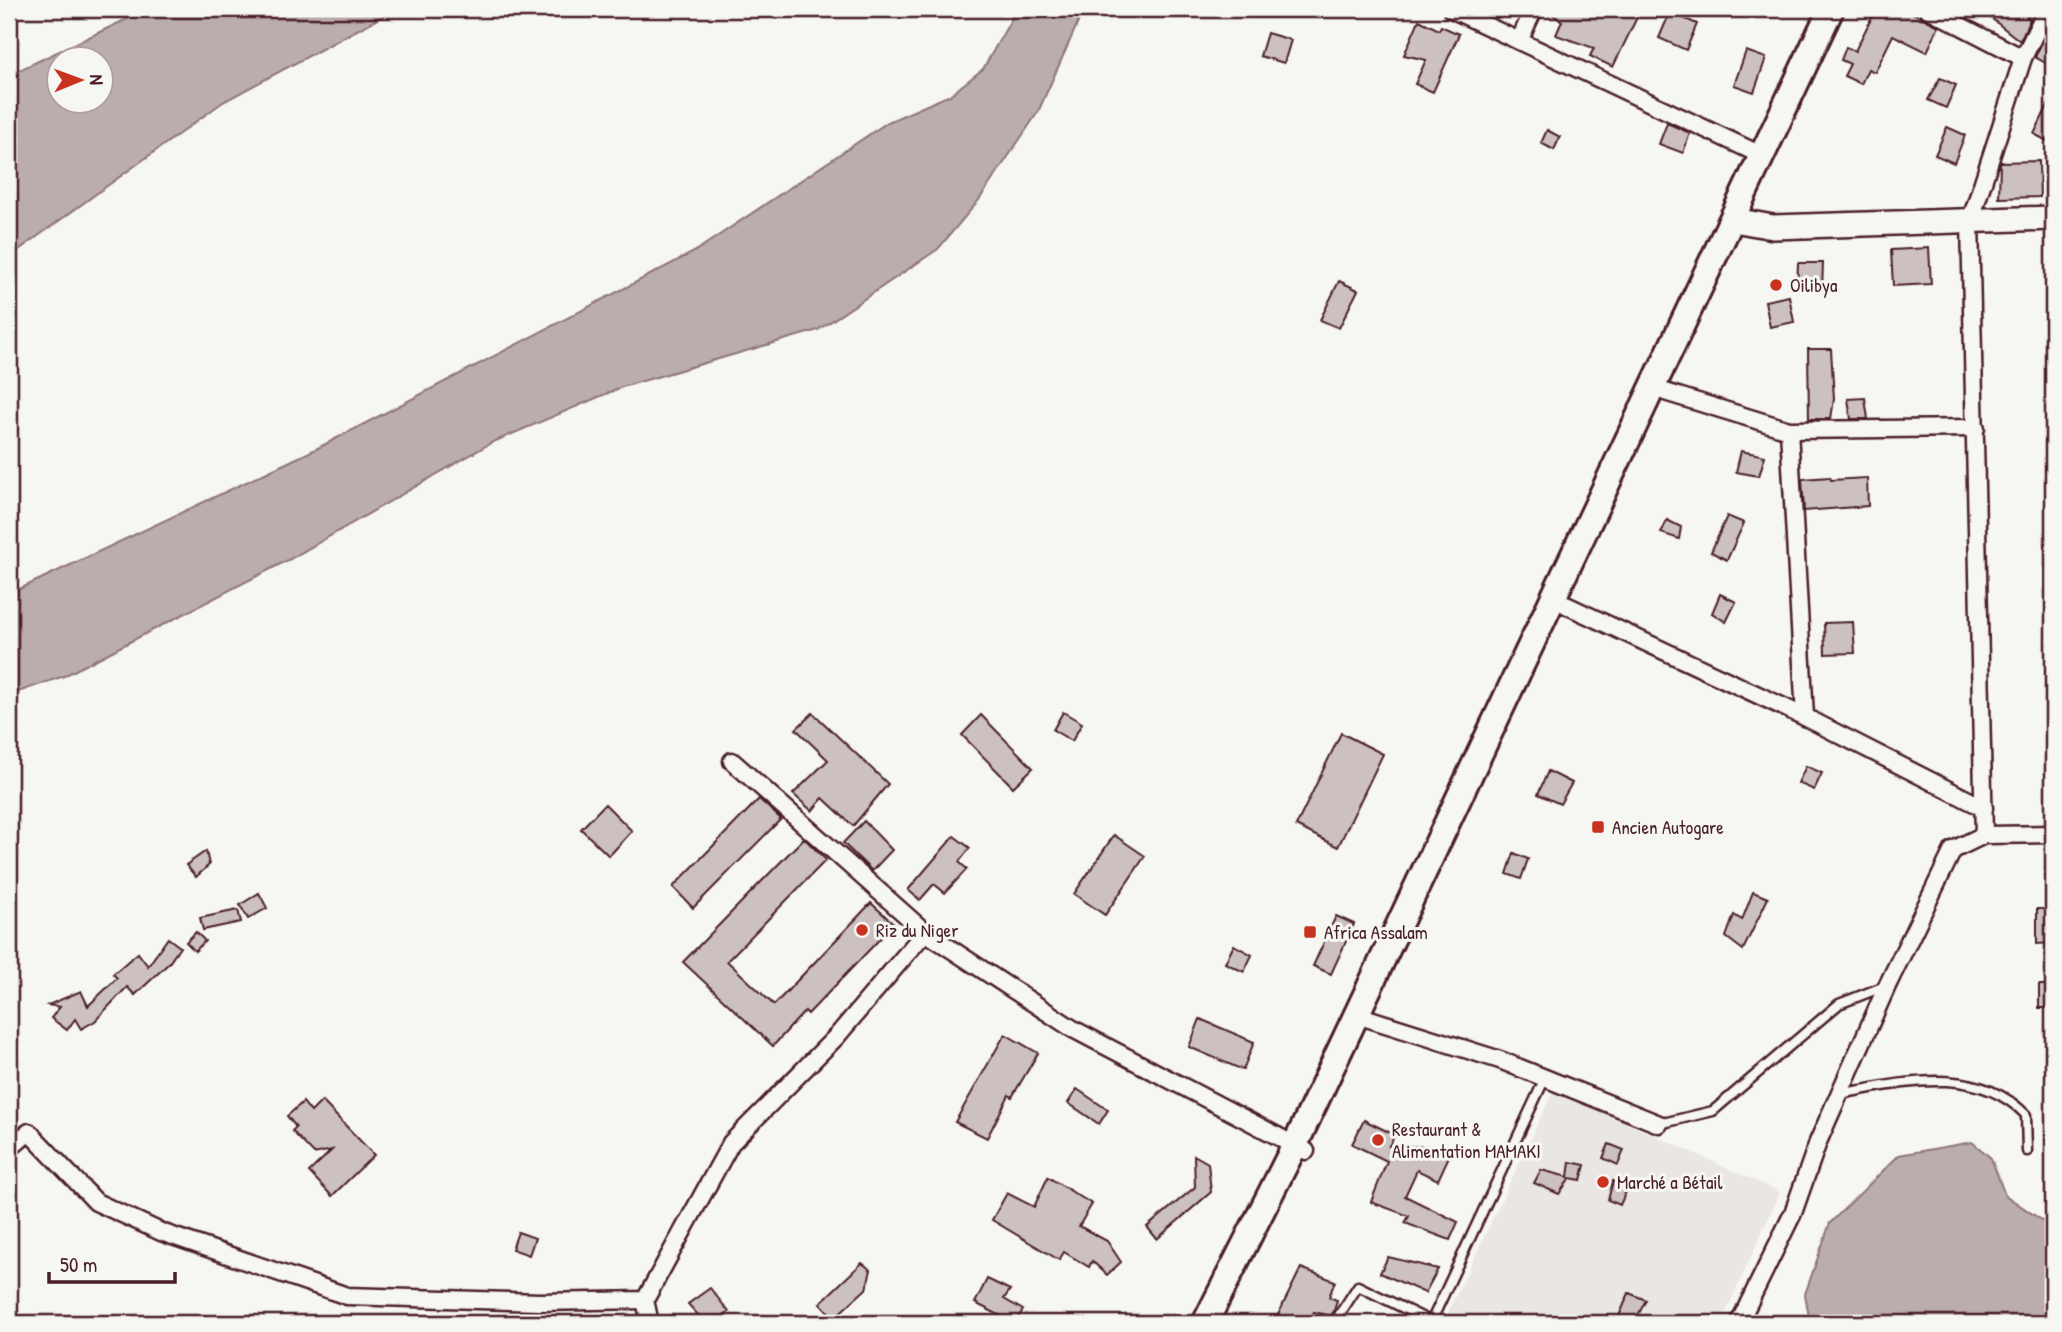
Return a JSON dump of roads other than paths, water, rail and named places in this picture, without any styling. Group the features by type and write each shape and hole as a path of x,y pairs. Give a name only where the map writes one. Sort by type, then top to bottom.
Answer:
{"main road":[{"path":"1363,1018 1566,605 1665,392 1740,222 1763,156 1831,9"},
{"path":"1219,1323 1740,222 1844,9"},
{"path":"1205,1323 1301,1148"}],"street":[{"path":"1451,9 1763,156"},
{"path":"1519,41 1534,9"},
{"path":"1928,9 2023,58"},
{"path":"1984,835 1970,222 2023,58 2047,9"},
{"path":"1740,222 1773,227 2053,218"},
{"path":"1665,392 1789,430 1976,428"},
{"path":"1789,430 1805,717"},
{"path":"1566,605 1805,717 1984,808"},
{"path":"732,761 925,932 1073,1029 1301,1148"},
{"path":"1740,1323 1793,1213 1818,1142 1887,986 1953,850 1984,835 2053,834"},
{"path":"650,1323 645,1300 731,1143 837,1036 925,932"},
{"path":"1363,1018 1393,1024 1545,1078 1659,1124"},
{"path":"9,1149 29,1132 96,1202 161,1233 347,1296 540,1302 645,1300"}],"lane":[{"path":"1659,1124 1713,1111 1839,1004 1887,986"},
{"path":"1334,1323 1357,1286 1432,1322 1545,1078"},
{"path":"1839,1094 1897,1084 1947,1081 1982,1085 2010,1098 2026,1115 2027,1151"}],"place":[{"name":"Oilibya","path":"1776,285"},
{"name":"Ancien Autogare","path":"1598,827"},
{"name":"Riz du Niger","path":"862,930"},
{"name":"Africa Assalam","path":"1310,932"},
{"name":"Restaurant & Alimentation MAMAKI","path":"1378,1140"},
{"name":"Marché a Bétail","path":"1603,1182"}]}
